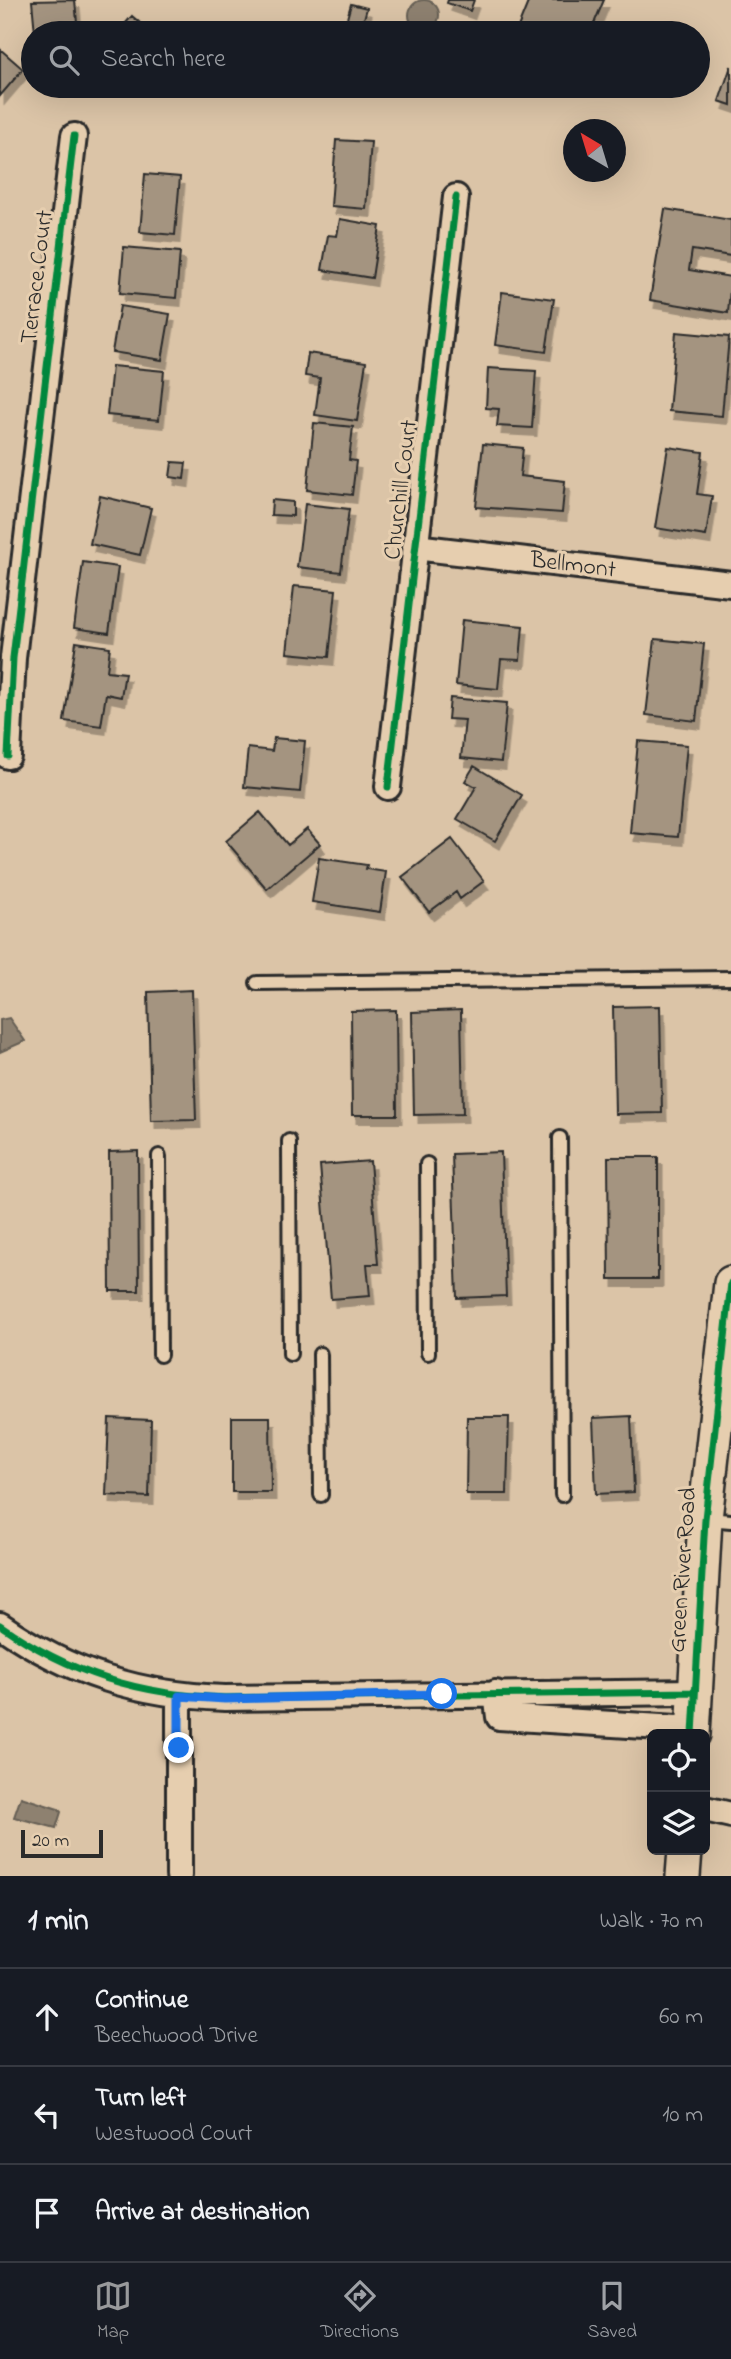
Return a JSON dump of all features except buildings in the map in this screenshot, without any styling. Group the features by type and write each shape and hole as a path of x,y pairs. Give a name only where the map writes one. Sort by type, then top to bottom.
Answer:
{"street":[{"name":"Terrace Court","path":"8,757 7,657 74,136"},
{"name":"Churchill Court","path":"388,787 456,197"},
{"name":"Bellmont","path":"415,547 731,584"},
{"name":"Green River Road","path":"693,1729 695,1692 718,1520 731,1283"},
{"path":"0,1625 68,1665 121,1685 179,1696 225,1699 695,1692"},
{"path":"496,1693 499,1717 654,1729"},
{"path":"179,1696 180,1876"},
{"path":"710,1810 731,1815"},
{"path":"683,1876 685,1855"}],"lane":[{"path":"257,982 731,978"},
{"path":"560,1138 562,1495"},
{"path":"289,1141 290,1354"},
{"path":"159,1156 160,1355"},
{"path":"427,1164 428,1353"},
{"path":"320,1354 321,1495"}],"shaded area":[{"path":"418,1 430,1 438,9 438,21 410,21 410,9"},
{"path":"9,1018 25,1041 0,1052 0,1020"},
{"path":"21,1797 58,1809 61,1812 56,1828 14,1817"}],"cycle path":[{"path":"8,756 13,658 74,136"},
{"path":"388,787 456,197"},
{"path":"693,1729 705,1519 731,1283"},
{"path":"0,1625 53,1657 107,1679 135,1687 194,1696 225,1698 695,1692"}],"route":[{"path":"179,1748 179,1696 225,1699 442,1694"}]}
